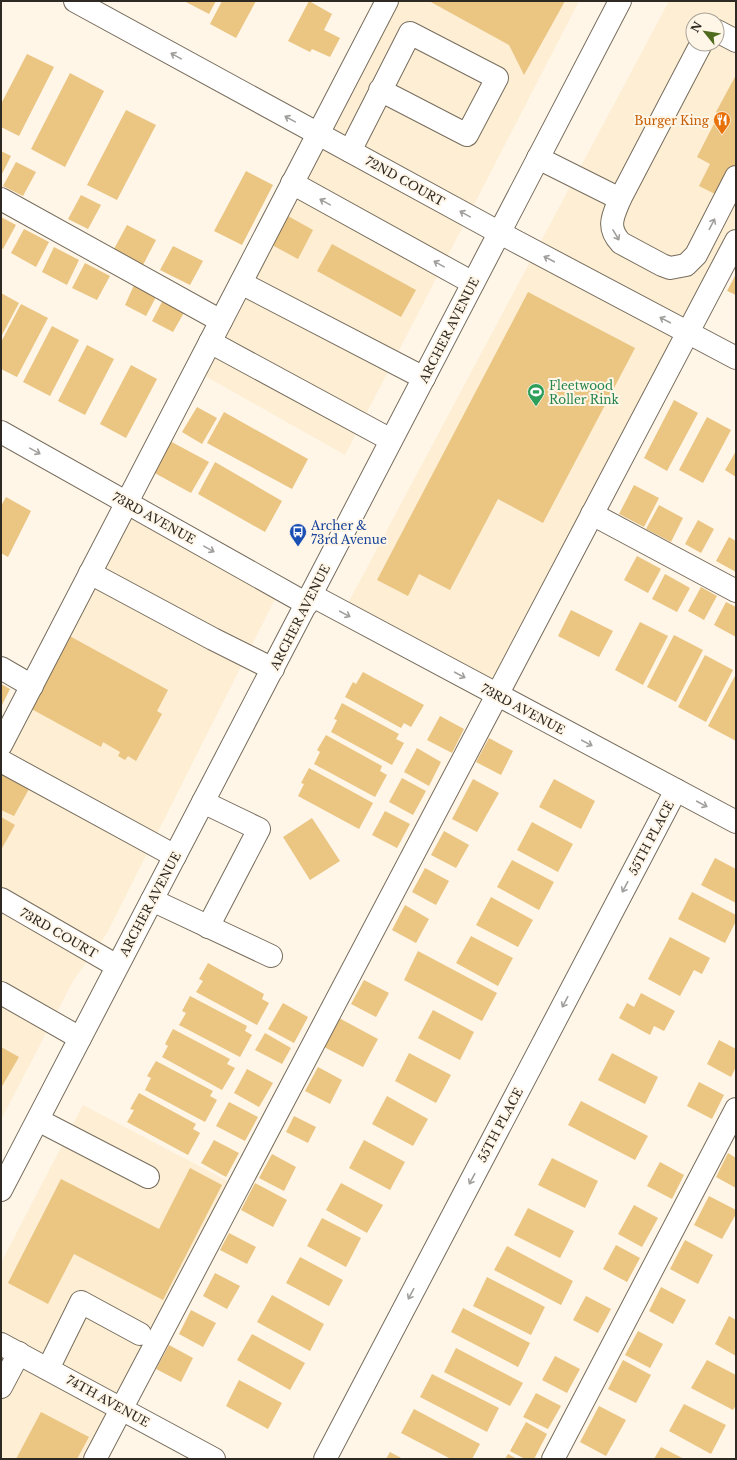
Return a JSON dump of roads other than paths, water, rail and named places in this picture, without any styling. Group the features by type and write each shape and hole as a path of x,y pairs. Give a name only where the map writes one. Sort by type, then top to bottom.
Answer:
{"street":[{"name":"72ND COURT","path":"75,1 500,233 736,358"},
{"path":"1,745 387,1"},
{"name":"ARCHER AVENUE","path":"1,1190 620,1"},
{"path":"350,151 380,90 410,33 497,78 467,135 380,90"},
{"path":"725,35 736,41"},
{"path":"697,52 620,199 611,220 616,238 621,243 662,265 670,268 686,265 696,255 736,177"},
{"path":"538,158 620,199"},
{"path":"292,184 473,283"},
{"path":"1,199 221,321"},
{"path":"95,1459 736,241"},
{"path":"241,283 424,378"},
{"path":"210,342 391,440"},
{"name":"73RD AVENUE","path":"1,432 309,600 497,695 736,822"},
{"path":"592,514 736,591"},
{"path":"90,574 273,669"},
{"path":"1,668 32,686"},
{"path":"1,761 175,856"},
{"name":"55TH PLACE","path":"325,1459 676,790"},
{"path":"203,802 260,829 208,926"},
{"name":"73RD COURT","path":"1,900 118,966"},
{"path":"152,900 271,956"},
{"path":"1,993 80,1038"},
{"path":"554,1459 736,1109"},
{"path":"38,1120 148,1177"},
{"path":"48,1369 81,1302 140,1334"},
{"path":"1,1387 10,1348"},
{"name":"74TH AVENUE","path":"10,1348 214,1459"}],"place":[{"name":"Burger King","path":"722,135"},
{"name":"Fleetwood Roller Rink","path":"536,407"},
{"name":"Archer & 73rd Avenue","path":"298,547"}]}
